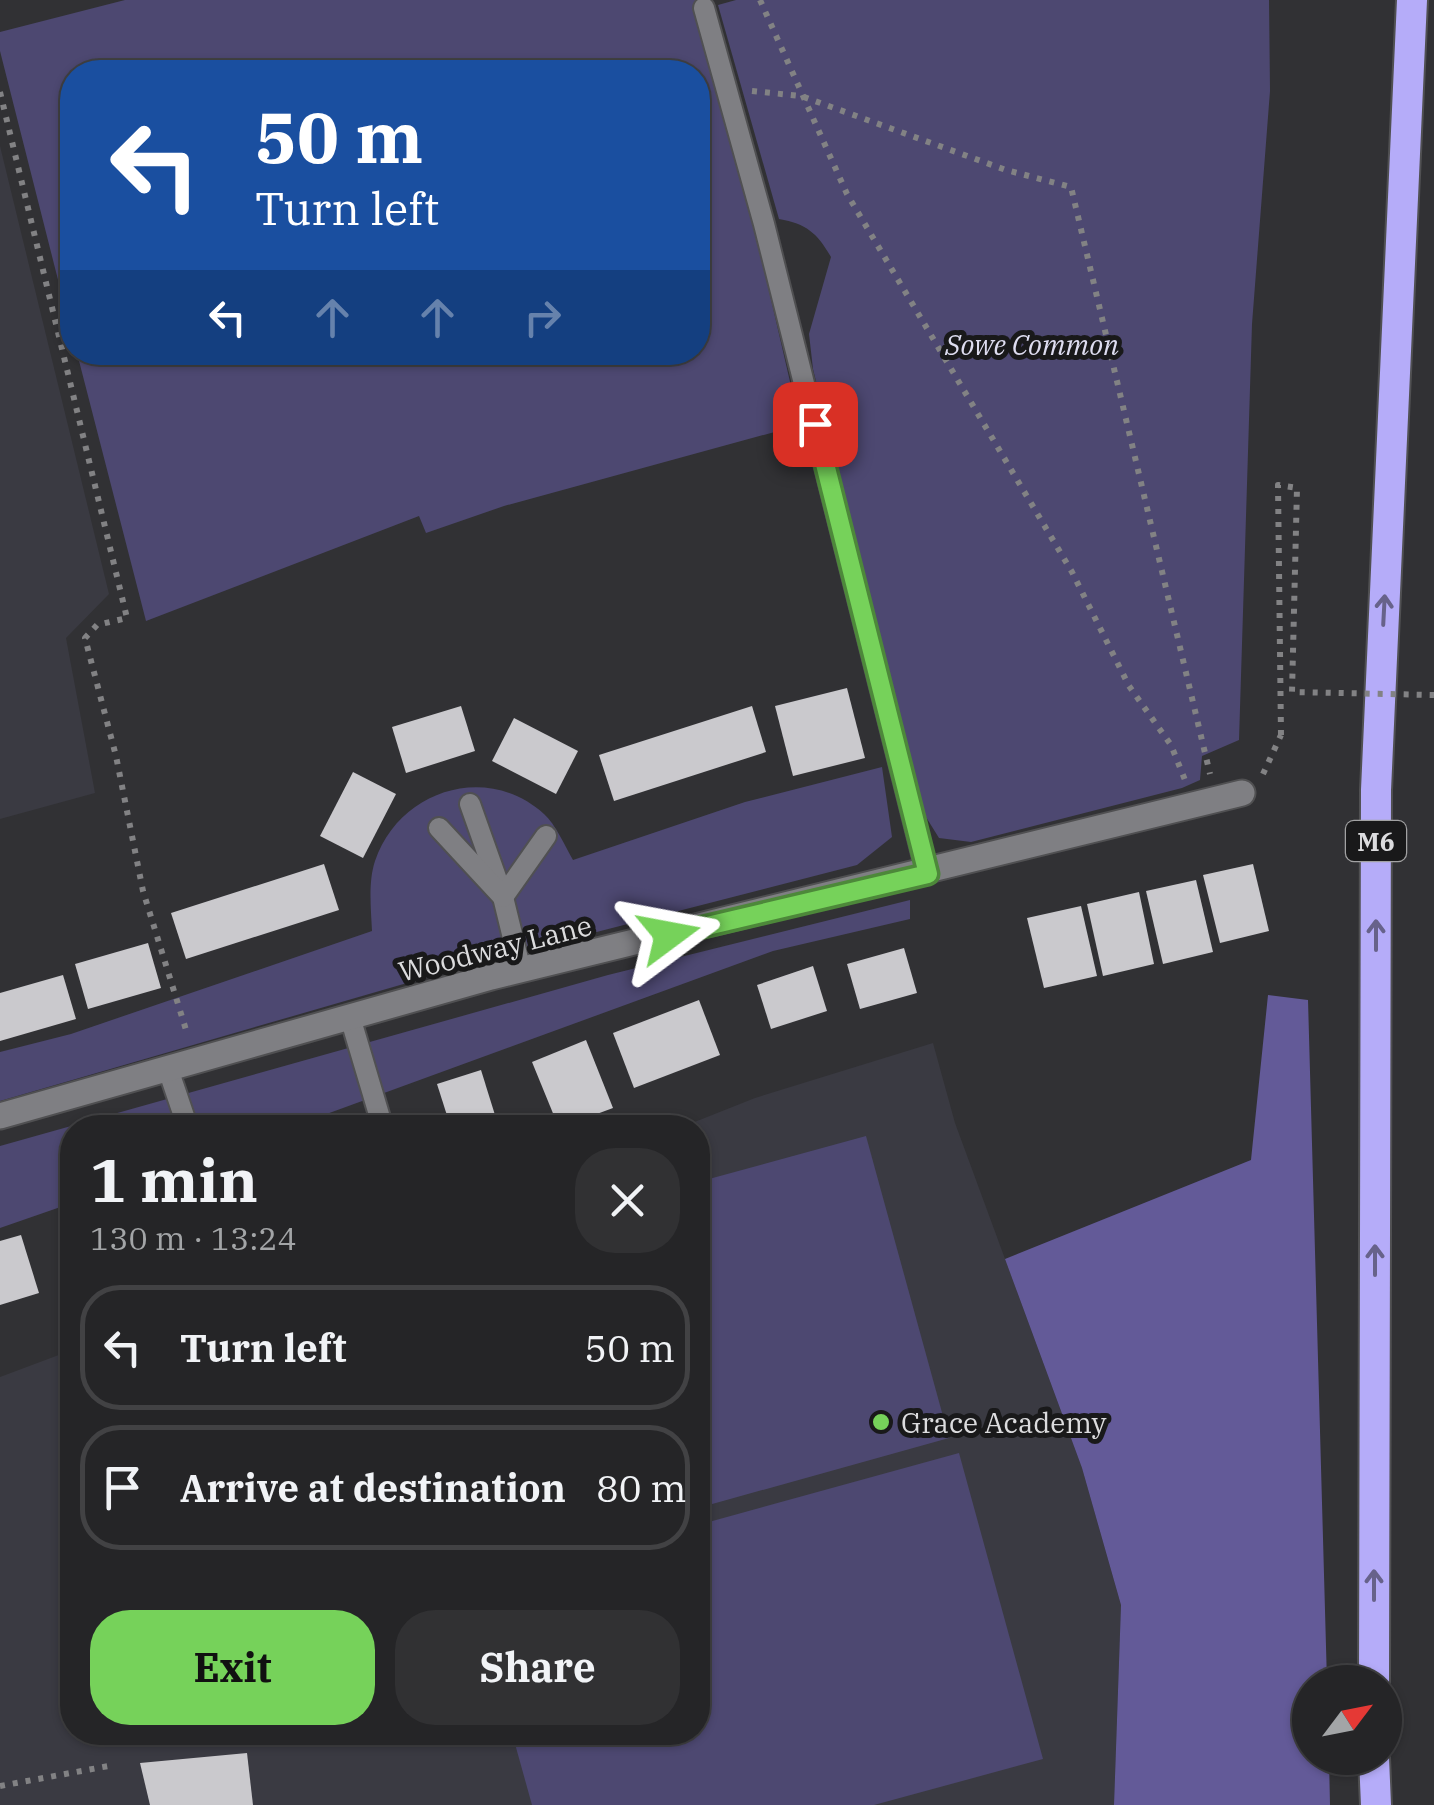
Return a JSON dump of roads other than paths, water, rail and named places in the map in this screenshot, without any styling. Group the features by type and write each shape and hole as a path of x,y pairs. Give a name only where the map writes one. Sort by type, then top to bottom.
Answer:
{"highway":[{"name":"M6","path":"1374,1665 1376,790 1412,0"},
{"path":"1375,1775 1376,1805"}],"street":[{"name":"Woodway Lane","path":"0,1116 522,971 1242,794"}],"lane":[{"path":"704,8 764,224 928,874"},
{"path":"470,804 503,897 522,971"},
{"path":"440,828 503,897"},
{"path":"503,897 546,836"},
{"path":"350,1017 379,1115"},
{"path":"168,1068 184,1115"}],"place":[{"name":"Grace Academy","path":"881,1422"}],"park label":[{"name":"Sowe Common","path":"1032,344"}]}
